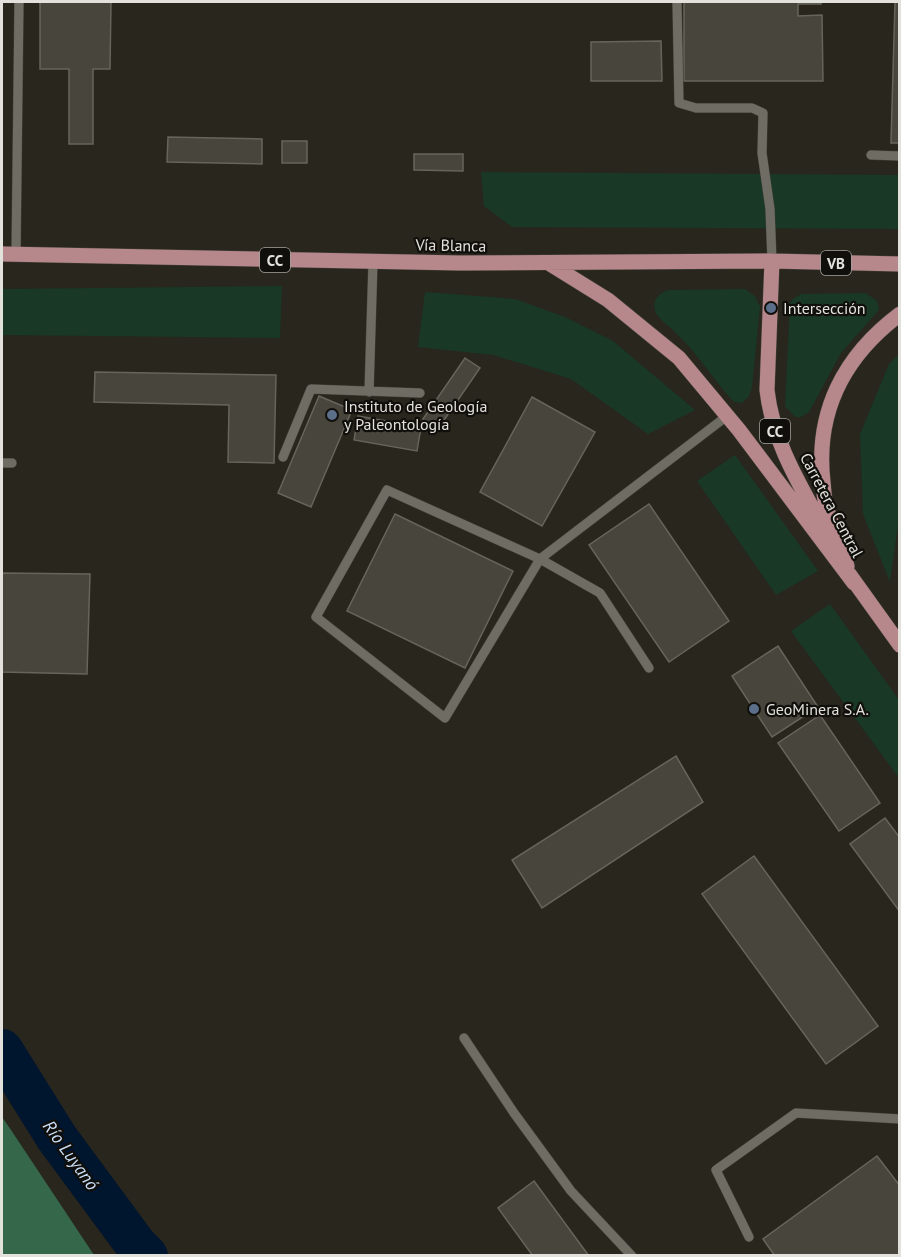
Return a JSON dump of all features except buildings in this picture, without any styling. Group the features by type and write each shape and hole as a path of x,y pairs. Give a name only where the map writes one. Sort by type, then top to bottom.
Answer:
{"main road":[{"name":"Vía Blanca","path":"9,255 549,264 772,261 900,264"},
{"name":"Carretera Central","path":"772,261 767,390 773,424 787,460 854,582 900,645"},
{"name":"CC","path":"549,264 608,300 679,358 728,416 854,582"},
{"path":"854,582 826,507 822,434 835,391 848,370 863,347 900,314"}],"lane":[{"path":"9,255 19,2"},
{"path":"677,2 679,102 696,108 752,108 763,113 762,153 770,209 772,261"},
{"path":"871,155 900,156"},
{"path":"369,392 373,262"},
{"path":"284,457 311,389 420,393"},
{"path":"649,668 600,593 540,560 387,490 316,617 445,718 540,560 728,416"},
{"path":"2,463 12,463"},
{"path":"464,1038 514,1113 572,1191 633,1256"},
{"path":"749,1238 716,1170 796,1113 900,1119"}],"green space":[{"path":"481,172 899,175 899,229 512,227 484,206"},
{"path":"282,286 280,338 2,335 2,289"},
{"path":"745,289 755,296 760,307 752,387 749,396 742,403 734,402 682,339 658,317 654,304 662,293 668,290"},
{"path":"425,292 515,299 565,317 613,341 695,410 648,434 571,379 493,355 418,347"},
{"path":"866,293 877,301 879,310 841,353 809,412 801,417 795,417 785,406 790,303 801,294"},
{"path":"899,354 899,518 890,582 863,514 860,434 889,364"},
{"path":"735,455 818,571 776,595 697,481"},
{"path":"830,604 899,700 899,778 791,631"},
{"path":"2,1117 11,1130 94,1255 2,1255"}],"waterway":[{"name":"Río Luyanó","path":"2,1050 57,1138 136,1245 147,1256"}],"place":[{"name":"Intersección","path":"771,308"},
{"name":"Instituto de Geología y Paleontología","path":"332,415"},
{"name":"GeoMinera S.A.","path":"754,709"}]}
